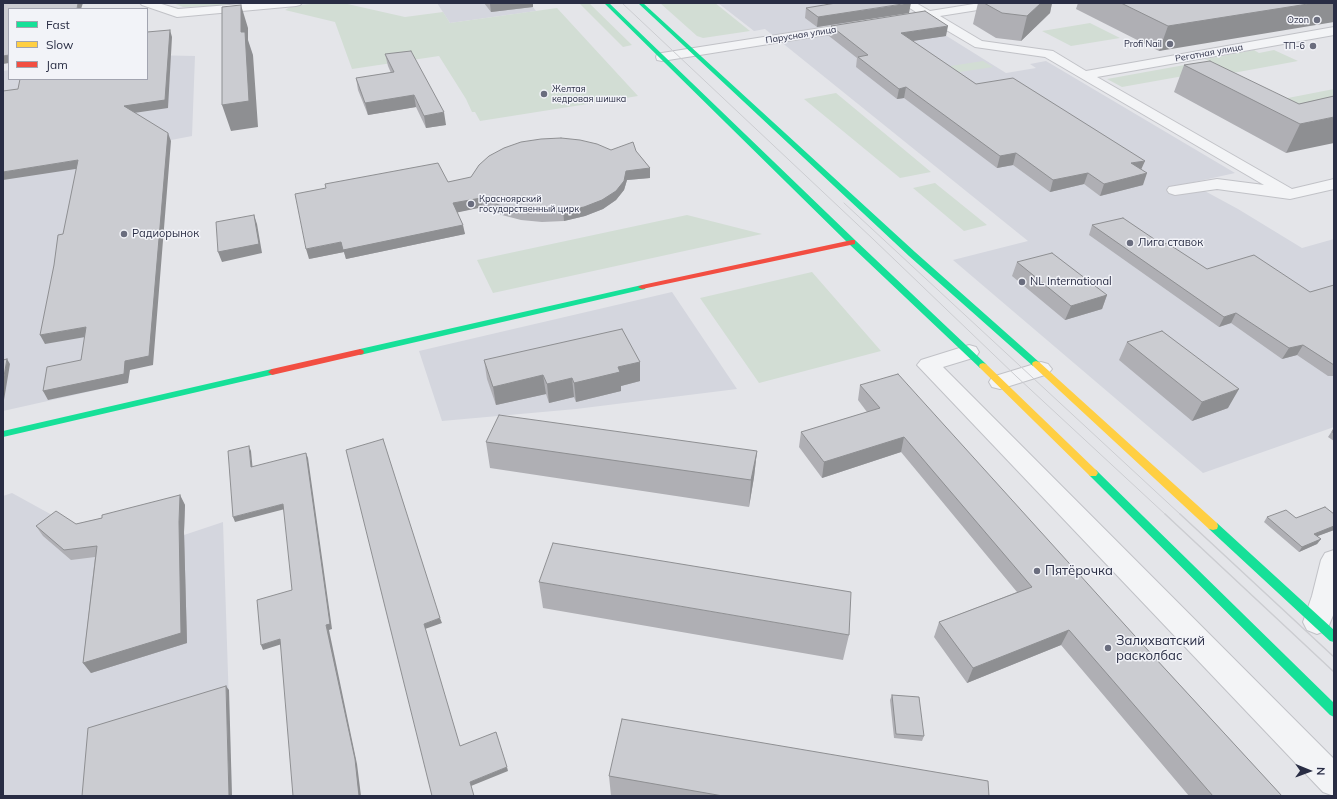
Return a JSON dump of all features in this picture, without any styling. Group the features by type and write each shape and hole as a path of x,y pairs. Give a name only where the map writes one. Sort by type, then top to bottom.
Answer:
{"main road":[{"path":"606,3 852,242 1000,382 1334,711"},
{"path":"640,3 695,52 912,254 1326,629"},
{"path":"3,434 677,279 852,242"}],"street":[{"path":"146,3 177,12 296,3"},
{"path":"908,3 927,15 944,22 979,44 1048,54 1290,194"},
{"path":"911,17 1003,3"},
{"name":"Парусная улица","path":"662,57 872,24"},
{"name":"Регатная улица","path":"1084,75 1334,31"},
{"path":"1175,190 1218,184 1290,194 1334,184"},
{"path":"969,352 928,366 1334,781"},
{"path":"1000,382 1041,370"},
{"path":"1326,629 1326,596 1334,560"}],"shaded area":[{"path":"173,3 248,3 183,7"},
{"path":"320,3 343,3 405,17 443,12 450,23 557,8 638,96 480,121 475,112 472,112 466,99 439,56 352,69 335,22 285,10 292,6"},
{"path":"437,3 530,3 536,11 450,23"},
{"path":"579,3 589,3 632,45 623,47"},
{"path":"660,3 715,3 750,31 703,38 697,36"},
{"path":"718,3 821,3 867,34 929,25 1006,73 1036,68 1030,64 1046,61 1235,173 1190,183 1238,209 1302,248 1334,239 1334,427 1203,473 953,260 1028,241 765,29 754,31"},
{"path":"1090,23 1120,38 1071,46 1042,31"},
{"path":"1254,50 1259,53 1274,50 1298,61 1233,73 1205,59"},
{"path":"148,55 195,56 192,136 150,144 128,383 3,411 3,71 8,70 8,80 148,80"},
{"path":"983,61 993,67 953,73 944,67"},
{"path":"1201,62 1217,70 1122,87 1107,79"},
{"path":"1334,89 1334,112 1257,104"},
{"path":"836,93 931,172 900,178 804,99"},
{"path":"935,183 987,225 964,231 913,188"},
{"path":"687,215 762,234 493,293 477,260"},
{"path":"812,272 881,351 759,383 700,298"},
{"path":"672,292 737,389 576,409 442,421 419,351"},
{"path":"12,493 63,521 82,534 184,535 223,522 232,796 3,796 3,496"}],"building":[{"path":"3,3 78,3 77,8 8,8 8,55 3,56"},
{"path":"836,3 909,3 818,17 806,8"},
{"path":"984,3 1041,3 1027,16 1002,13"},
{"path":"1121,3 1314,3 1168,26"},
{"path":"241,5 241,32 245,32 249,101 222,105 222,7"},
{"path":"925,11 948,26 901,33 976,84 1013,78 1145,161 1131,163 1147,173 1104,184 1088,173 1053,180 1016,153 1000,156 906,87 899,89 858,57 868,55 831,26"},
{"path":"170,30 165,100 124,106 168,133 149,356 125,361 124,374 43,391 47,367 81,360 86,327 40,335 54,265 58,235 63,234 78,160 3,172 3,91 18,89 20,80 148,80 148,32"},
{"path":"411,51 444,112 424,116 414,95 365,103 356,78 394,72 385,54"},
{"path":"1210,61 1299,104 1334,96 1334,117 1300,124 1184,65"},
{"name":"Красноярский государственный цирк","path":"561,138 597,144 611,150 633,142 636,151 650,168 626,171 624,181 616,191 602,200 584,207 563,211 541,212 501,206 481,198 453,203 463,225 343,250 341,242 306,249 295,194 326,188 325,184 438,163 448,182 471,177 479,165 489,156 504,148 521,142"},
{"path":"254,215 259,244 218,252 216,222"},
{"path":"1123,218 1163,245 1167,243 1207,269 1254,255 1310,292 1334,285 1334,365 1303,345 1289,348 1236,313 1224,317 1092,225"},
{"path":"1052,253 1107,295 1071,306 1017,262"},
{"path":"622,329 640,362 618,367 620,372 574,383 572,378 547,384 543,375 493,387 484,360"},
{"path":"1162,331 1239,389 1202,402 1127,342"},
{"path":"7,359 3,382 3,360"},
{"path":"898,374 1282,796 1213,796 1069,630 973,668 939,622 1032,587 904,437 824,462 801,432 880,408 860,385"},
{"path":"499,415 757,451 751,480 486,442"},
{"path":"383,439 440,618 424,624 460,746 496,732 507,767 470,782 474,796 432,796 346,450"},
{"path":"249,446 251,467 306,453 330,624 326,625 355,759 359,796 293,796 280,639 261,645 257,600 292,590 283,504 233,517 228,451"},
{"path":"180,495 181,633 83,663 97,546 64,550 36,526 56,511 76,524 102,518 102,515"},
{"path":"1325,507 1334,514 1334,526 1314,534 1321,539 1302,547 1267,517 1286,510 1296,518"},
{"path":"553,543 851,592 849,635 539,582"},
{"path":"226,686 229,796 82,796 88,728"},
{"path":"892,695 919,697 924,736 896,734"},
{"path":"622,719 988,781 989,796 723,796 609,776"}],"tram line":[{"path":"622,3 873,239 1017,377 1166,515"},
{"path":"844,203 1181,515"},
{"path":"1165,514 1334,672"},
{"path":"1180,514 1334,657"}],"traffic: fast":[{"path":"606,3 852,242 983,366"},
{"path":"640,3 912,254 1036,364"},
{"path":"360,352 642,287"},
{"path":"3,434 272,372"},
{"path":"1093,473 1334,711"},
{"path":"1213,526 1334,637"}],"traffic: slow":[{"path":"1036,364 1213,526"},
{"path":"983,366 1093,473"}],"traffic: jam":[{"path":"642,287 852,242"},
{"path":"272,372 360,352"}],"place":[{"name":"Ozon","path":"1317,20"},
{"name":"Profi Nail","path":"1170,44"},
{"name":"ТП-6","path":"1313,46"},
{"name":"Желтая кедровая шишка","path":"544,94"},
{"name":"Красноярский государственный цирк","path":"471,204"},
{"name":"Радиорынок","path":"124,234"},
{"name":"Лига ставок","path":"1130,243"},
{"name":"NL International","path":"1022,282"},
{"name":"Пятёрочка","path":"1037,571"},
{"name":"Залихватский расколбас","path":"1108,648"}]}
